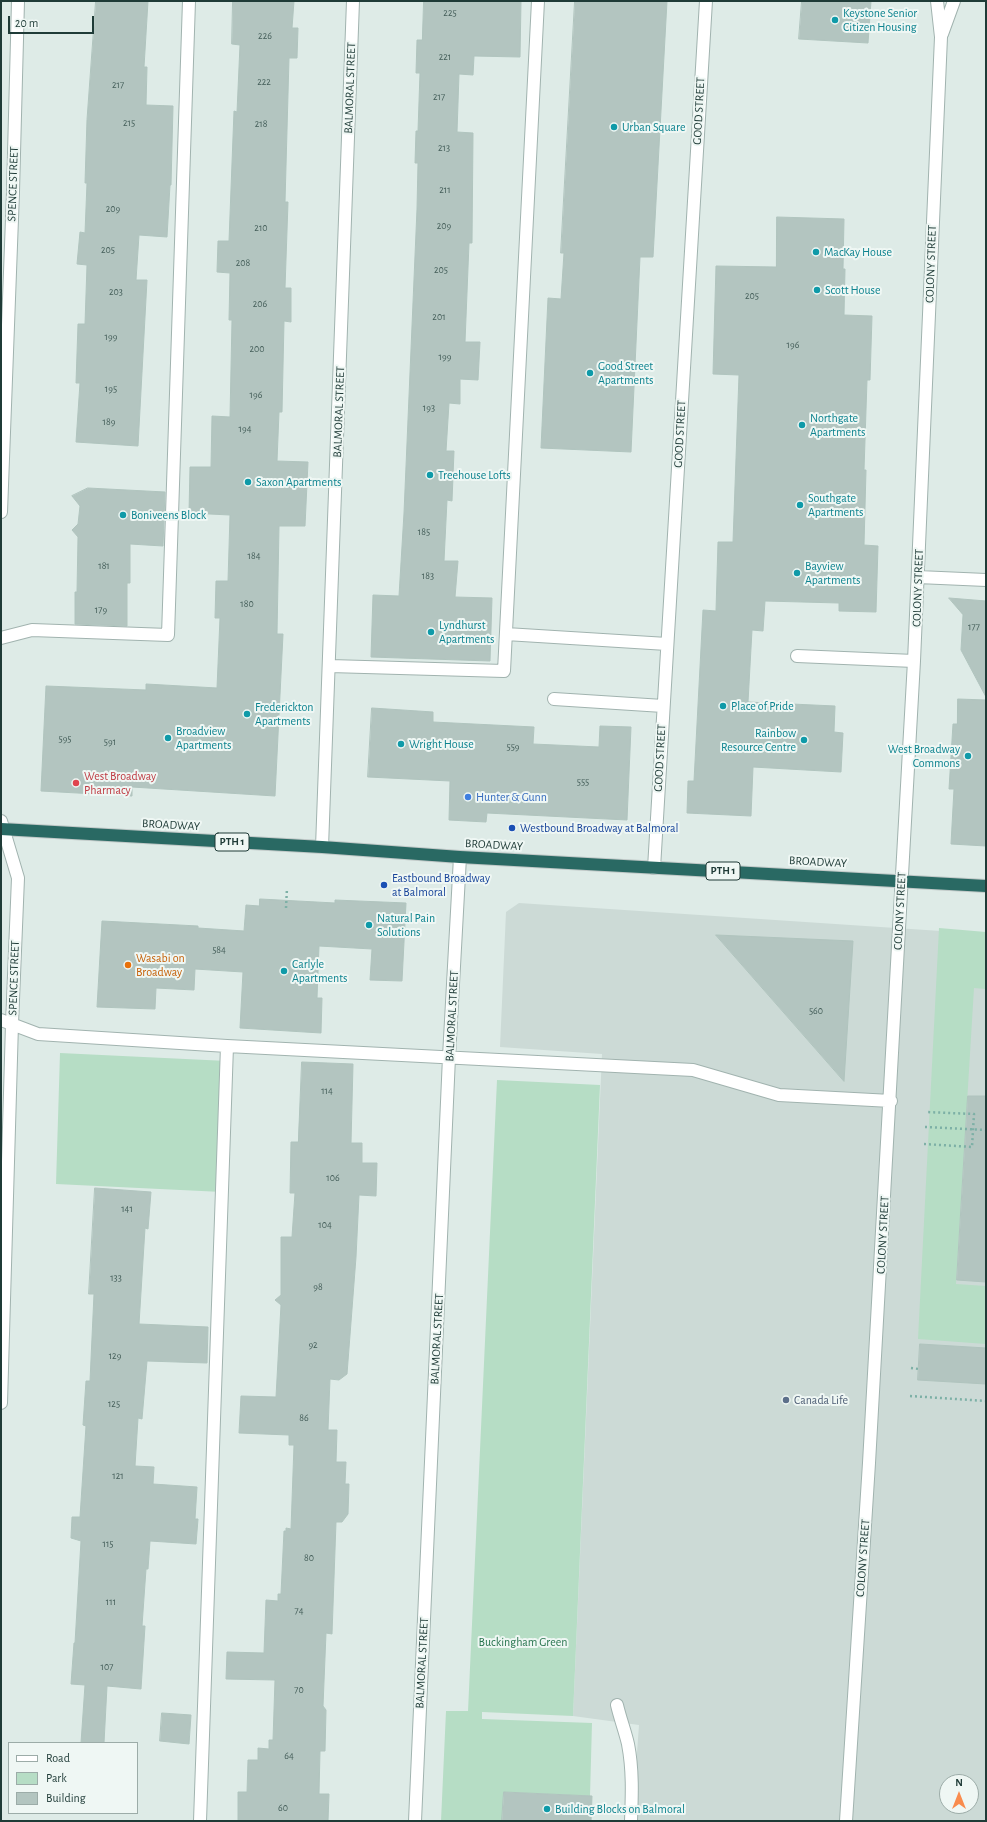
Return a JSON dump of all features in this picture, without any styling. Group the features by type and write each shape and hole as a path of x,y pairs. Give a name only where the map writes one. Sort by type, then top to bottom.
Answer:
{"highway":[{"name":"BROADWAY","path":"2,827 460,857 986,886"}],"street":[{"name":"SPENCE STREET","path":"1,512 13,192 18,1"},
{"path":"1,638 32,630 168,635 189,1"},
{"name":"BALMORAL STREET","path":"322,847 330,666 353,1"},
{"path":"330,666 504,671 538,1"},
{"name":"GOOD STREET","path":"654,868 706,1"},
{"name":"COLONY STREET","path":"846,1821 891,1101 901,881 914,661 941,37 937,1"},
{"path":"941,37 954,1"},
{"path":"918,577 986,580"},
{"path":"506,634 667,644"},
{"path":"797,656 914,661"},
{"path":"554,699 663,706"},
{"name":"SPENCE STREET","path":"1,1403 6,1022 18,878 2,827"},
{"name":"BALMORAL STREET","path":"415,1821 449,1058 460,857"},
{"path":"6,1022 38,1034 227,1046 693,1070 779,1095 891,1101"},
{"path":"200,1821 227,1046"},
{"path":"617,1705 628,1742 631,1762 631,1821"}],"path":[{"path":"286,908 287,888"},
{"path":"924,1144 972,1147 974,1114 926,1112"},
{"path":"925,1126 986,1130"},
{"path":"911,1368 919,1369"},
{"path":"910,1396 986,1401"}],"shaded area":[{"name":"Canada Life","path":"519,903 986,934 986,1821 632,1821 639,1725 573,1716 602,1054 500,1047 506,912"}],"green space":[{"path":"939,928 986,932 986,989 974,988 956,1284 986,1286 986,1344 918,1339"},
{"path":"60,1053 227,1061 222,1192 56,1184"},
{"name":"Buckingham Green","path":"497,1080 600,1085 573,1716 482,1712 482,1719 592,1723 590,1796 504,1792 502,1821 441,1821 446,1711 468,1711"}],"building":[{"path":"96,1 148,1 144,67 147,67 146,105 173,106 171,185 167,237 139,235 136,280 147,280 138,446 76,442 80,383 76,383 78,324 85,324 87,265 77,264 80,232 85,233 87,120"},
{"path":"233,1 294,1 292,28 298,28 297,58 289,58 285,202 288,202 285,288 291,288 291,322 284,321 282,412 279,412 277,461 308,462 305,526 279,526 277,634 283,634 275,796 132,787 132,796 41,791 46,686 146,690 146,684 217,688 220,618 215,618 216,581 228,581 230,515 189,513 190,467 211,467 212,416 230,417 232,320 229,320 230,273 217,272 218,241 229,241 234,111 237,112 240,45 232,44"},
{"path":"424,1 521,1 520,57 474,56 473,75 459,74 457,132 473,133 472,243 469,243 465,342 480,342 478,380 460,379 460,404 449,403 446,451 454,451 452,501 447,500 444,561 458,561 455,597 492,598 490,661 371,657 373,595 399,596 417,209 418,163 415,163 416,131 418,131 420,73 416,73 417,40 422,40"},
{"path":"575,1 667,1 653,257 640,257 631,452 541,448 548,298 561,299 564,253 561,253"},
{"name":"Keystone Senior Citizen Housing","path":"802,1 871,1 868,43 799,39"},
{"path":"777,217 844,219 844,315 872,316 870,380 867,380 864,470 866,470 864,545 878,546 876,612 839,611 839,603 765,601 763,631 752,630 748,702 835,706 834,732 843,733 841,772 753,767 751,816 687,813 688,781 694,781 703,610 716,611 718,542 733,542 739,375 713,374 716,266 776,267"},
{"path":"88,488 165,492 163,546 130,544 130,583 127,583 127,626 75,624 78,537 72,530 78,524 80,506 72,496"},
{"path":"949,598 986,601 986,697 961,650 963,615"},
{"name":"West Broadway Commons","path":"958,699 986,700 986,846 951,844 954,789 949,789 953,724 957,724"},
{"path":"372,708 433,712 433,722 534,727 533,744 599,747 600,726 631,727 627,820 487,813 486,822 449,820 450,781 368,777"},
{"path":"260,899 335,903 335,900 406,903 402,981 370,980 372,949 319,946 317,998 322,998 321,1033 240,1028 243,972 195,969 194,990 156,988 155,1009 97,1007 102,921 198,926 198,928 244,931 246,905 259,906"},
{"path":"716,935 853,941 844,1081"},
{"path":"302,1062 353,1064 351,1143 362,1143 362,1163 377,1163 376,1196 359,1195 347,1374 339,1380 330,1379 328,1430 337,1430 336,1462 346,1462 345,1484 349,1484 348,1514 342,1522 336,1522 332,1634 326,1633 323,1706 326,1710 325,1751 320,1751 319,1794 329,1794 328,1821 238,1821 238,1792 247,1792 248,1760 258,1760 258,1748 269,1749 269,1740 273,1740 275,1680 226,1679 227,1652 264,1653 266,1600 278,1601 278,1594 281,1594 284,1531 286,1531 286,1528 291,1529 294,1445 289,1445 289,1435 239,1433 241,1396 276,1397 281,1305 275,1300 281,1295 281,1237 292,1237 295,1193 290,1193 291,1142 298,1142"},
{"path":"968,1096 986,1096 986,1282 957,1280"},
{"path":"95,1188 151,1192 148,1229 145,1228 139,1324 208,1327 207,1363 147,1361 142,1419 138,1418 135,1466 154,1467 153,1484 197,1487 195,1519 198,1519 196,1544 150,1541 148,1569 146,1569 142,1626 145,1626 141,1689 107,1686 104,1742 81,1742 85,1685 71,1684 81,1541 71,1538 72,1517 80,1517 86,1426 83,1425 86,1381 90,1381 94,1294 89,1294"},
{"path":"920,1344 986,1348 986,1384 918,1380"},
{"path":"162,1713 191,1715 189,1744 160,1741"},
{"name":"Building Blocks on Balmoral","path":"504,1792 592,1796 591,1821 502,1821"}],"place":[{"name":"Keystone Senior Citizen Housing","path":"835,20"},
{"name":"Urban Square","path":"614,127"},
{"name":"MacKay House","path":"816,252"},
{"name":"Scott House","path":"817,290"},
{"name":"Good Street Apartments","path":"590,373"},
{"name":"Northgate Apartments","path":"802,425"},
{"name":"Treehouse Lofts","path":"430,475"},
{"name":"Saxon Apartments","path":"248,482"},
{"name":"Southgate Apartments","path":"800,505"},
{"name":"Boniveens Block","path":"123,515"},
{"name":"Bayview Apartments","path":"797,573"},
{"name":"Lyndhurst Apartments","path":"431,632"},
{"name":"Place of Pride","path":"723,706"},
{"name":"Frederickton Apartments","path":"247,714"},
{"name":"Broadview Apartments","path":"168,738"},
{"name":"Rainbow Resource Centre","path":"804,740"},
{"name":"Wright House","path":"401,744"},
{"name":"West Broadway Commons","path":"968,756"},
{"name":"West Broadway Pharmacy","path":"76,783"},
{"name":"Hunter & Gunn","path":"468,797"},
{"name":"Westbound Broadway at Balmoral","path":"512,828"},
{"name":"Eastbound Broadway at Balmoral","path":"384,885"},
{"name":"Natural Pain Solutions","path":"369,925"},
{"name":"Wasabi on Broadway","path":"128,965"},
{"name":"Carlyle Apartments","path":"284,971"},
{"name":"Canada Life","path":"786,1400"},
{"name":"Building Blocks on Balmoral","path":"547,1809"}]}
